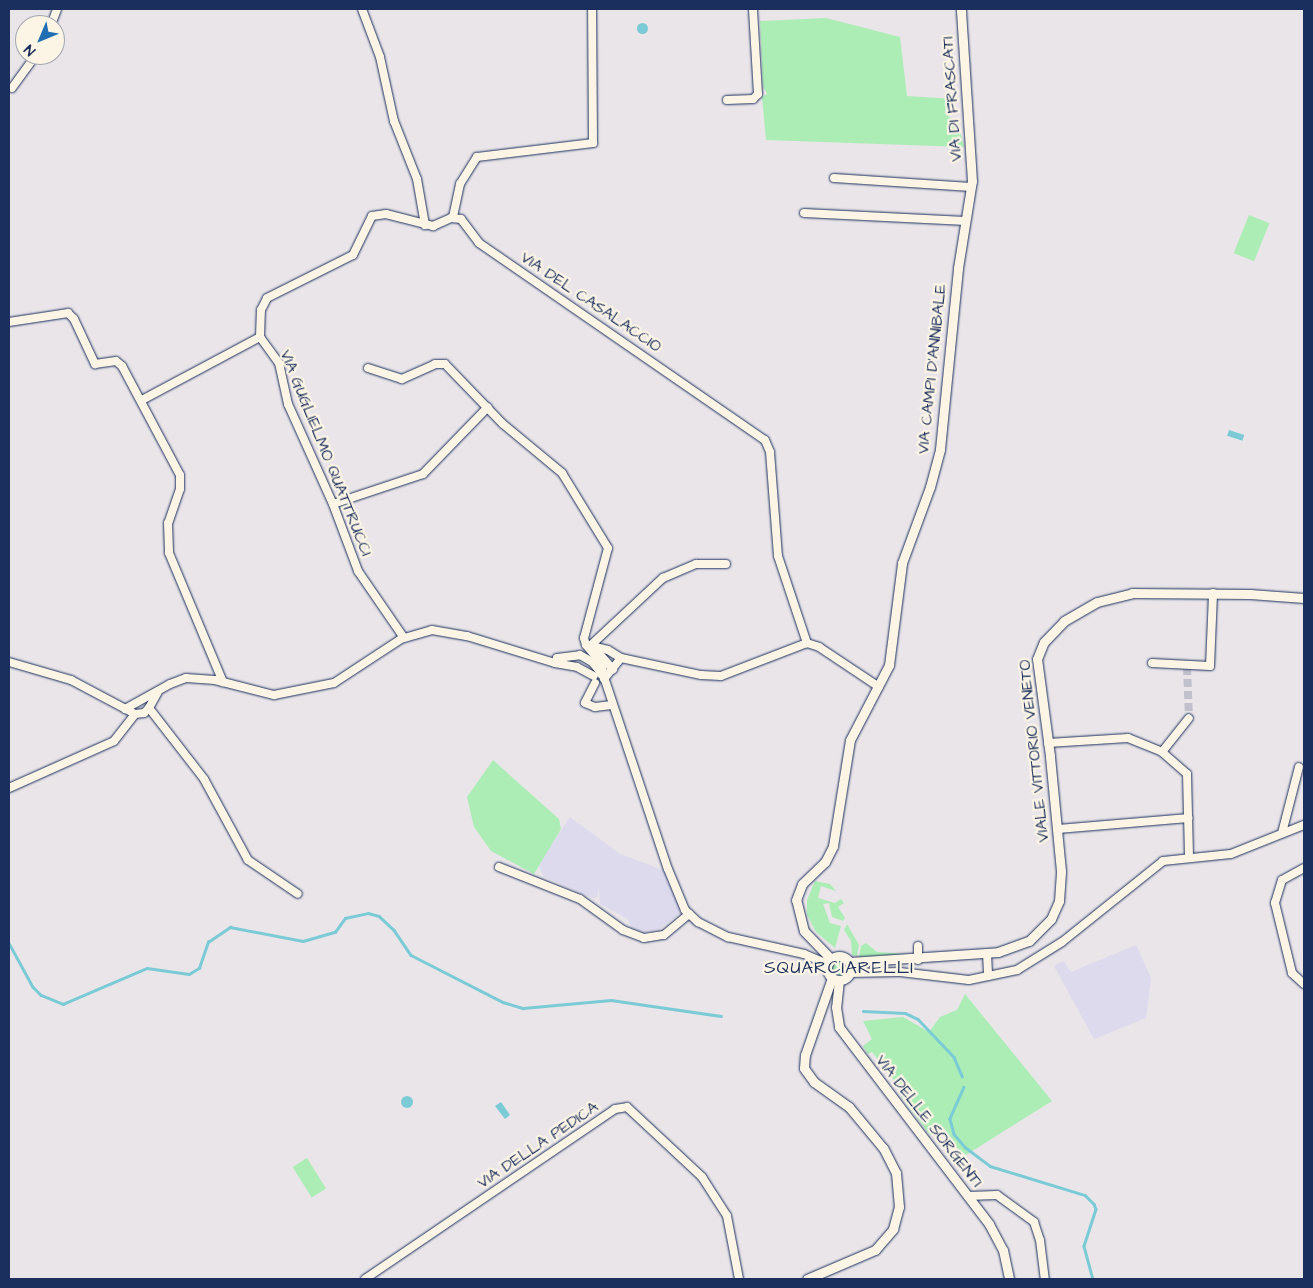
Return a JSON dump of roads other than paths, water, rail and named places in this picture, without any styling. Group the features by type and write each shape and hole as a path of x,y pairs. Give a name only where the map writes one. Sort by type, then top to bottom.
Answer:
{"main road":[{"name":"VIA DI FRASCATI","path":"961,9 971,187 966,221"},
{"name":"VIA CAMPI D'ANNIBALE","path":"829,961 804,931 797,912 796,896 832,849 850,740 879,687 893,651 902,563 930,487 941,444 966,221"},
{"name":"VIALE VITTORIO VENETO","path":"829,961 841,956 849,962 918,960 986,954 1029,941 1051,919 1060,894 1058,829 1037,659 1044,642 1064,621 1097,602 1123,594 1213,593 1304,598"},
{"path":"807,1279 864,1257 888,1237 899,1207 899,1186 893,1165 849,1107 814,1082 804,1068 805,1055 835,979 829,961"},
{"path":"835,979 850,973 849,962"},
{"name":"VIA DELLE SORGENTI","path":"835,979 838,1027 968,1196 999,1241 1009,1279"}],"street":[{"path":"362,9 380,58 394,121 417,179 425,225"},
{"path":"260,337 261,310 267,298 352,256 372,216 386,214 435,226 454,217 460,184 477,157 593,144 592,9"},
{"path":"727,100 754,98 758,94 753,9"},
{"path":"12,88 29,65"},
{"name":"VIA DI FRASCATI","path":"834,178 971,187"},
{"path":"804,213 966,221"},
{"name":"VIA DEL CASALACCIO","path":"454,217 463,220 479,243 765,440 770,452 778,556 806,642"},
{"path":"9,322 70,314 93,362 98,365 118,362 142,400 161,443 180,475 180,489 168,523 169,553 223,682"},
{"name":"VIA GUGLIELMO QUATTRUCCI","path":"142,400 260,337 277,360 288,404 334,504 359,573 404,638"},
{"path":"368,368 402,379 435,364 444,364 488,407 557,467 606,542 608,554 584,630 587,644 600,660 600,678"},
{"path":"334,504 423,474 488,407"},
{"path":"587,644 663,578 696,564 726,564"},
{"path":"1152,663 1210,666 1213,593"},
{"path":"125,709 186,678 223,682 274,695 332,684 404,638 423,631 448,631 576,667 600,678"},
{"path":"587,644 605,649 621,658 717,676 806,642 824,650 879,687"},
{"path":"587,644 606,658 612,669"},
{"path":"556,661 580,655 597,667 612,705 678,898 689,914 735,940 829,961"},
{"path":"612,705 595,707 585,703 600,678 612,669 621,658"},
{"path":"9,662 71,680 135,714 144,713 158,692"},
{"path":"149,708 204,779 248,860 298,894"},
{"path":"9,788 114,741 135,714"},
{"path":"1162,752 1189,718"},
{"path":"1048,744 1128,738 1162,752 1187,774 1189,856"},
{"path":"1282,833 1298,767"},
{"path":"1058,829 1189,818"},
{"path":"850,973 900,972 969,980 1017,970 1062,942 1164,861 1189,856 1231,854 1304,825"},
{"path":"499,867 580,899 623,930 644,938 664,935 689,914"},
{"path":"1304,868 1282,880 1275,903 1292,973 1304,984"},
{"path":"918,946 918,960"},
{"path":"986,954 988,976"},
{"name":"VIA DELLA PEDICA","path":"365,1279 615,1109 627,1107 702,1177 728,1216 739,1279"},
{"path":"968,1196 997,1195 1034,1222 1040,1240 1045,1279"}],"water":[{"path":"640,23 644,23 647,28 646,32 640,33 637,30 637,26"},
{"path":"1229,430 1244,435 1242,441 1227,436"},
{"path":"407,1096 413,1102 407,1108 401,1102"},
{"path":"501,1102 510,1115 505,1119 495,1106"}],"waterway":[{"path":"9,943 33,987 41,995 63,1004 147,968 189,974 199,968 208,942 230,927 303,941 335,932 345,918 368,913 379,916 394,930 411,955 503,1002 523,1008 611,1000 721,1016"},
{"path":"863,1011 905,1013 918,1019 954,1057 962,1076"},
{"path":"964,1087 950,1119 954,1134 965,1147 990,1166 1085,1195 1094,1204 1096,1209 1084,1246 1093,1279"}],"tunnel":[{"path":"1187,667 1189,718"}],"district":[{"name":"SQUARCIARELLI","path":"839,968"}]}
